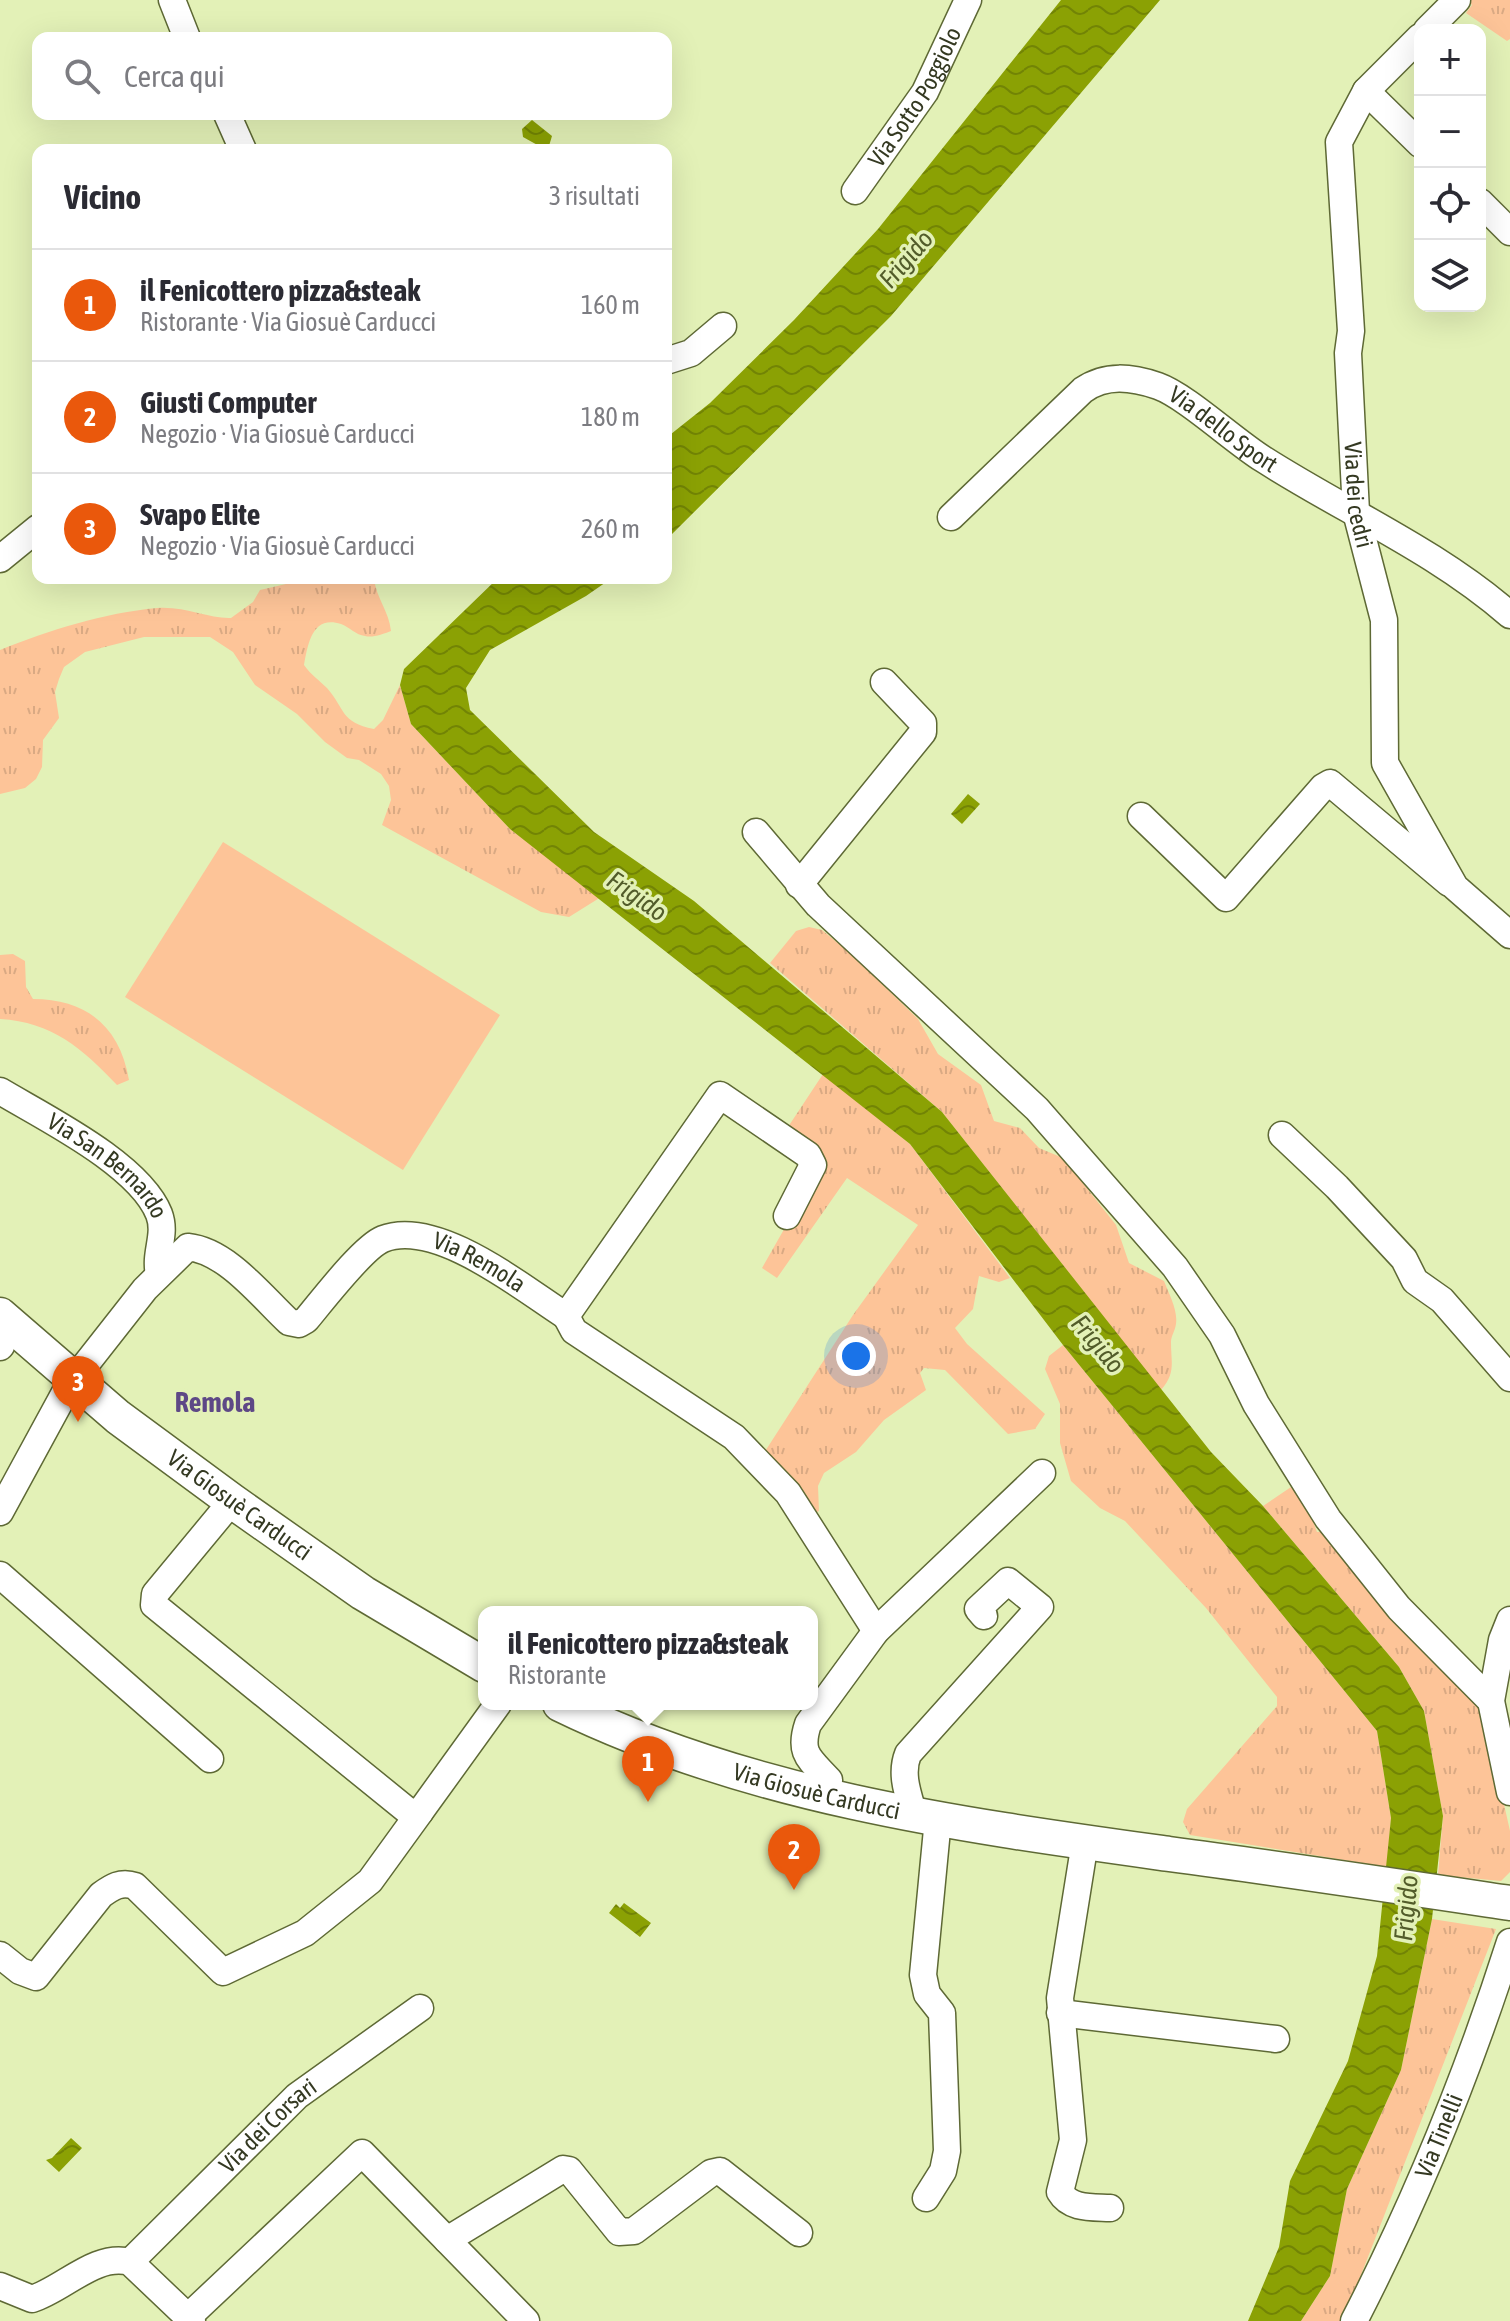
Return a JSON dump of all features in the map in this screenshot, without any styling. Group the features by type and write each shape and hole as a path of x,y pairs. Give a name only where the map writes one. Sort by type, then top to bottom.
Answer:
{"main road":[{"name":"Via Giosuè Carducci","path":"0,1315 71,1382"},
{"name":"Via Giosuè Carducci","path":"0,1347 20,1351 71,1382 363,1593 478,1661"},
{"name":"Via Giosuè Carducci","path":"574,1710 660,1748 752,1779 926,1817 1502,1902"}],"street":[{"path":"172,0 185,32"},
{"name":"Via Sotto Poggiolo","path":"855,191 925,92 968,0"},
{"path":"1433,24 1457,0"},
{"name":"Via dei cedri","path":"1414,43 1366,91 1339,142 1350,311 1356,512 1384,620 1385,763 1455,887 1510,935"},
{"path":"1366,91 1414,138"},
{"path":"230,120 240,144"},
{"path":"1486,208 1510,232"},
{"path":"672,359 691,353 723,326"},
{"name":"Via dello Sport","path":"951,517 1083,390 1099,379 1116,377 1160,387 1263,459 1468,579 1510,615"},
{"path":"0,559 32,533"},
{"path":"799,885 923,732 923,723 884,682"},
{"path":"1141,816 1226,898 1323,787 1330,783 1455,887"},
{"path":"756,832 799,885 1037,1109 1175,1267 1222,1335 1256,1404 1328,1519 1399,1608 1491,1701"},
{"name":"Via San Bernardo","path":"0,1091 122,1170 148,1196 164,1230 157,1265 159,1274"},
{"path":"787,1216 809,1178 813,1165 808,1155 720,1095 566,1316 574,1331 734,1437 788,1493 876,1631"},
{"path":"1282,1135 1337,1187 1404,1259 1415,1281 1442,1300 1510,1378"},
{"name":"Via Remola","path":"0,1512 71,1382 159,1274 188,1247 199,1248 236,1271 289,1322 299,1324 380,1239 406,1234 462,1251 566,1316"},
{"path":"828,1796 829,1780 805,1753 802,1741 808,1724 876,1631 1042,1473"},
{"path":"232,1501 155,1594 154,1605 408,1811 420,1812"},
{"path":"0,1575 210,1759"},
{"path":"926,2198 943,2171 947,2151 942,2013 927,1994 923,1975 926,1817 905,1783 903,1765 908,1754 1040,1607 1008,1581 978,1609 984,1616"},
{"path":"1510,1620 1502,1640 1491,1701 1510,1792"},
{"path":"0,1955 20,1971 36,1977 101,1895 114,1886 129,1884 135,1886 223,1972 305,1933 370,1881 494,1710"},
{"path":"1085,1842 1060,2013 1073,2140 1060,2192 1065,2201 1110,2208"},
{"name":"Via Tinelli","path":"1354,2321 1396,2239 1456,2098 1510,1942"},
{"name":"Via dei Corsari","path":"130,2262 297,2096 420,2008"},
{"path":"1060,2013 1276,2039"},
{"path":"0,2286 37,2310 104,2261 130,2262 190,2319 362,2153 526,2321"},
{"path":"447,2240 563,2169 569,2170 619,2232 634,2231 711,2173 720,2171 799,2233"}],"green space":[{"path":"1467,0 1510,0 1510,39 1507,41 1466,13 1472,5"},
{"path":"286,584 375,584 391,631 368,636 341,624 324,624 313,633 304,665 327,688 349,719 374,729 383,720 400,685 411,724 510,829 601,897 569,917 541,912 382,825 391,800 389,786 381,774 359,760 347,758 325,742 297,714 255,685 233,652 210,637 144,637 85,652 64,667 55,692 59,718 43,740 42,767 36,779 25,788 0,794 0,650 77,623 137,610 167,608 231,618 253,602 260,590"},
{"path":"223,842 500,1015 403,1170 125,997"},
{"path":"809,927 822,930 850,953 918,1019 938,1054 981,1085 994,1121 1020,1128 1039,1148 1063,1158 1116,1225 1129,1263 1164,1281 1176,1319 1171,1340 1171,1373 1161,1390 942,1112 770,963 796,931"},
{"path":"13,954 25,961 26,987 33,999 70,1004 98,1020 109,1031 125,1061 129,1080 117,1085 78,1049 51,1031 19,1021 0,1019 0,955"},
{"path":"823,1074 910,1144 1010,1278 999,1282 979,1276 973,1309 955,1328 967,1344 1045,1414 1035,1429 1008,1434 945,1370 924,1368 920,1373 926,1390 884,1420 856,1452 824,1473 818,1486 819,1511 809,1516 760,1459 853,1315 918,1225 847,1178 777,1278 762,1268 820,1166 788,1127"},
{"path":"1063,1345 1377,1731 1391,1818 1387,1867 1190,1835 1183,1822 1187,1809 1277,1706 1277,1697 1206,1608 1125,1521 1100,1508 1071,1481 1060,1443 1060,1404 1045,1369 1049,1356"},
{"path":"1294,1485 1303,1494 1317,1532 1329,1531 1427,1649 1424,1653 1438,1667 1443,1663 1483,1710 1510,1831 1510,1872 1501,1881 1438,1875 1443,1816 1424,1711 1399,1667 1263,1506"},
{"path":"1432,1919 1496,1929 1343,2321 1301,2321 1330,2276 1347,2189 1401,2070"}],"water":[{"name":"Frigido","path":"1061,0 1160,0 891,316 672,534 672,433 710,403 794,320 878,229"},
{"path":"532,120 552,136 550,144 536,144 523,137 522,129"},
{"name":"Frigido","path":"492,584 603,584 490,650 466,688 470,710 594,832 694,901 942,1112 1211,1452 1263,1506 1399,1667 1424,1711 1443,1816 1432,1919 1401,2070 1347,2189 1330,2276 1301,2321 1248,2321 1279,2247 1290,2181 1348,2061 1377,1956 1391,1818 1377,1731 1063,1345 910,1144 510,829 411,724 400,685 404,669"},
{"path":"968,794 980,804 962,824 951,814"},
{"path":"624,1903 651,1923 640,1937 609,1913 616,1904 620,1908"},
{"path":"71,2138 82,2148 59,2172 46,2160 52,2158"}],"place":[{"name":"Svapo Elite","path":"78,1422"},
{"name":"il Fenicottero pizza&steak","path":"648,1802"},
{"name":"Giusti Computer","path":"794,1890"}],"district":[{"name":"Remola","path":"215,1402"}]}
